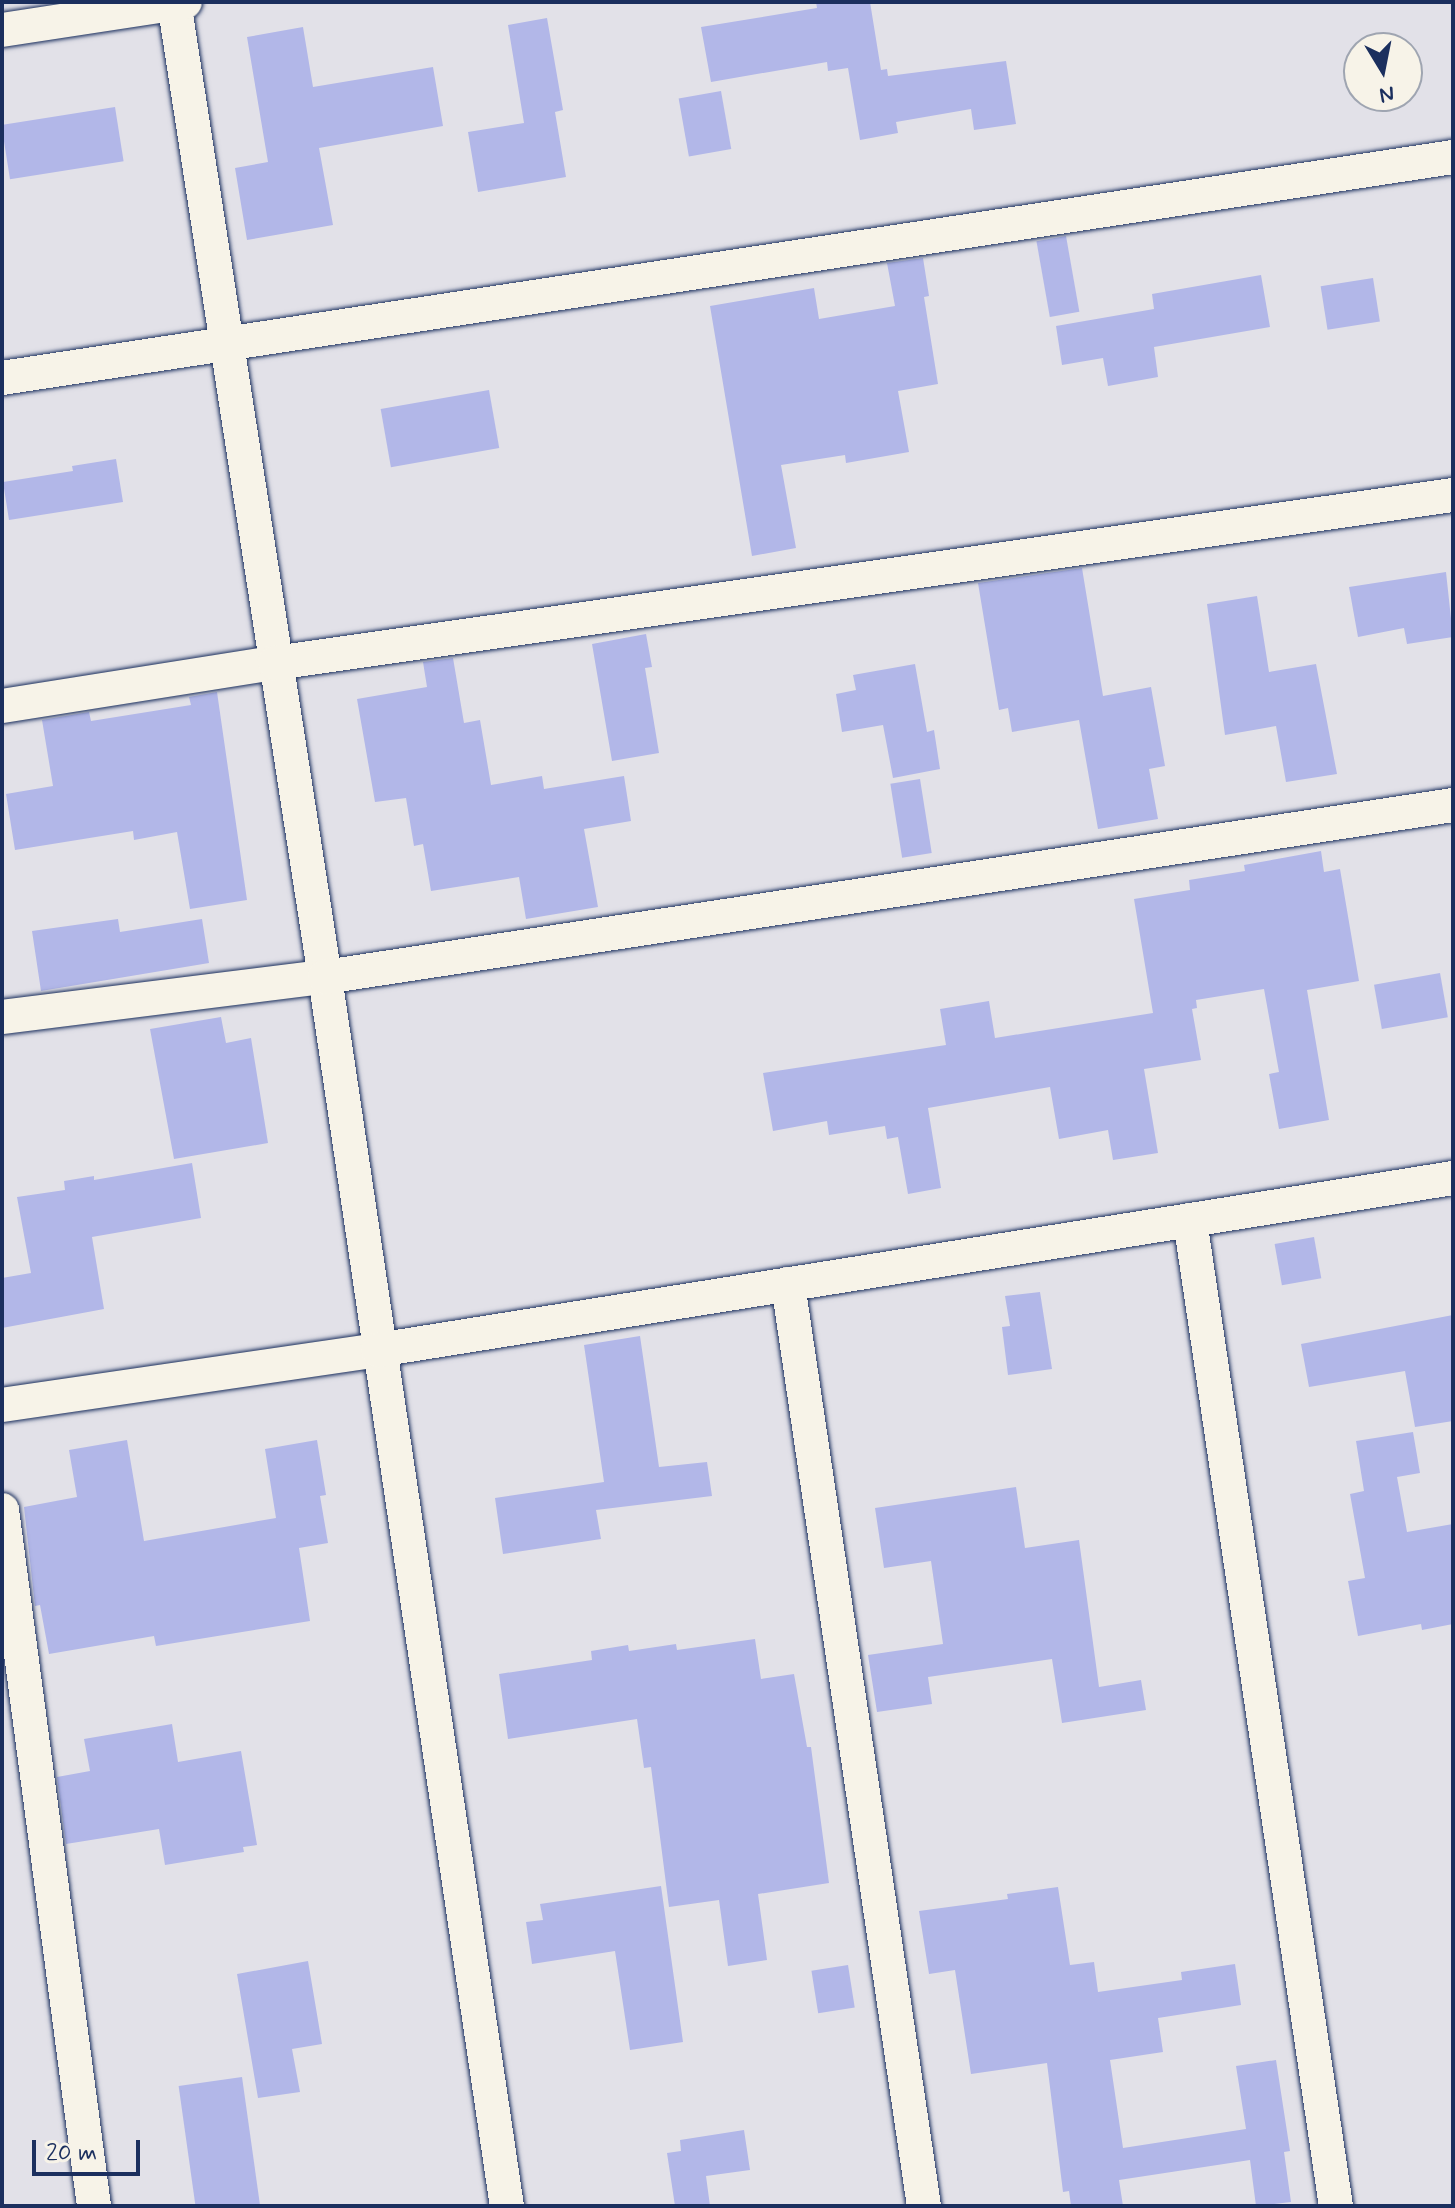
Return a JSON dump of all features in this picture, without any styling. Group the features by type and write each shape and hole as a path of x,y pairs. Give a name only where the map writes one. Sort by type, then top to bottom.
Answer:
{"street":[{"path":"2,30 178,3 226,344 325,977 507,2206"},
{"path":"2,378 1453,157"},
{"path":"2,706 275,663 1453,495"},
{"path":"2,1017 325,977 1453,805"},
{"path":"2,1405 378,1350 1453,1178"},
{"path":"1190,1220 1336,2206"},
{"path":"788,1284 924,2206"},
{"path":"2,1510 94,2206"}],"building":[{"path":"816,2 870,2 881,70 887,69 888,76 1006,61 1016,124 974,130 971,109 896,122 898,133 860,140 848,68 828,71 827,62 711,82 701,27 817,8"},
{"path":"547,18 563,110 555,112 566,177 478,192 468,132 524,123 508,25"},
{"path":"303,27 313,87 433,67 443,126 319,148 333,225 247,240 235,168 268,162 247,37"},
{"path":"721,91 731,149 689,157 679,98"},
{"path":"115,107 124,161 10,179 2,125"},
{"path":"1066,236 1079,312 1050,317 1036,241"},
{"path":"923,258 929,296 924,297 938,384 898,391 909,452 846,463 845,455 781,465 796,548 752,556 710,306 814,288 819,319 895,306 887,263"},
{"path":"1261,275 1270,327 1154,347 1158,377 1108,386 1103,358 1062,365 1056,326 1154,309 1152,294"},
{"path":"1373,278 1380,321 1328,330 1321,286"},
{"path":"489,390 499,448 391,467 381,409"},
{"path":"116,459 123,502 9,520 3,482 73,471 72,466"},
{"path":"1082,568 1103,696 1151,687 1165,766 1149,769 1158,819 1098,829 1079,720 1012,732 1008,708 999,710 978,583"},
{"path":"1446,572 1453,637 1407,644 1404,628 1358,637 1349,587"},
{"path":"1257,596 1269,672 1316,664 1337,774 1286,782 1276,726 1225,735 1207,604"},
{"path":"646,634 652,667 645,668 659,753 612,761 592,644"},
{"path":"453,658 464,723 480,720 491,785 542,776 544,789 624,776 631,821 584,829 598,907 526,919 519,877 431,891 423,844 414,846 406,798 375,802 357,699 427,687 423,662"},
{"path":"915,664 927,732 934,730 940,769 893,778 883,725 842,732 836,694 856,690 853,675"},
{"path":"217,692 247,900 190,909 177,832 134,840 133,831 15,850 6,794 53,786 42,720 89,712 91,721 191,705 189,697"},
{"path":"920,779 932,853 902,858 890,784"},
{"path":"1321,851 1324,872 1340,869 1359,981 1307,990 1329,1120 1279,1129 1269,1074 1279,1072 1264,989 1196,1000 1197,1008 1192,1009 1201,1060 1144,1069 1158,1153 1113,1160 1108,1130 1059,1139 1050,1087 928,1108 941,1188 908,1194 898,1137 887,1139 885,1126 829,1135 827,1121 773,1131 763,1073 946,1045 940,1009 989,1001 995,1038 1153,1013 1134,899 1190,890 1189,880 1245,871 1244,865"},
{"path":"118,919 120,932 202,919 209,963 41,991 32,931"},
{"path":"1440,973 1448,1017 1382,1029 1374,985"},
{"path":"221,1017 226,1043 251,1038 268,1143 174,1159 150,1029"},
{"path":"192,1163 201,1218 92,1237 104,1309 2,1328 2,1278 31,1273 17,1197 65,1190 64,1181 94,1176 94,1180"},
{"path":"1314,1237 1321,1278 1282,1285 1275,1244"},
{"path":"1040,1292 1052,1369 1008,1375 1002,1327 1010,1326 1005,1296"},
{"path":"1453,1315 1453,1421 1415,1427 1405,1371 1309,1387 1301,1344"},
{"path":"640,1336 659,1467 707,1462 712,1496 596,1510 601,1539 503,1554 495,1498 604,1482 584,1345"},
{"path":"1413,1432 1420,1473 1397,1477 1407,1532 1453,1524 1453,1624 1422,1630 1421,1624 1358,1636 1348,1581 1365,1578 1350,1494 1364,1491 1356,1441"},
{"path":"127,1440 144,1541 276,1518 265,1449 317,1440 326,1495 320,1496 328,1543 299,1548 310,1621 156,1646 154,1636 49,1654 40,1605 35,1606 24,1507 77,1497 69,1450"},
{"path":"1016,1487 1025,1548 1079,1540 1099,1687 1141,1680 1146,1710 1062,1723 1052,1659 928,1677 932,1704 877,1712 868,1655 943,1644 931,1561 884,1568 875,1508"},
{"path":"755,1639 761,1679 794,1674 807,1747 811,1747 829,1883 758,1894 767,1960 728,1966 719,1900 669,1907 651,1767 644,1768 637,1719 508,1739 499,1674 592,1660 591,1651 628,1645 629,1651 676,1644 677,1650"},
{"path":"172,1724 178,1762 241,1751 257,1845 243,1847 244,1852 165,1865 159,1829 66,1844 57,1777 90,1771 84,1739"},
{"path":"661,1886 683,2042 630,2050 615,1951 532,1964 526,1922 543,1920 540,1904"},
{"path":"1058,1887 1070,1965 1094,1962 1098,1992 1182,1980 1181,1972 1235,1964 1241,2005 1158,2018 1163,2052 1110,2060 1123,2148 1246,2129 1236,2066 1276,2060 1290,2151 1284,2152 1291,2202 1256,2206 1250,2160 1119,2180 1123,2206 1071,2206 1069,2191 1063,2192 1047,2063 971,2074 955,1970 929,1974 919,1911 1008,1899 1007,1894"},
{"path":"308,1961 322,2044 292,2049 300,2092 258,2098 237,1974"},
{"path":"848,1965 855,2007 818,2013 811,1971"},
{"path":"242,2077 260,2206 196,2206 179,2086"},
{"path":"744,2130 750,2170 706,2176 710,2206 675,2206 667,2153 681,2151 680,2140"}]}
